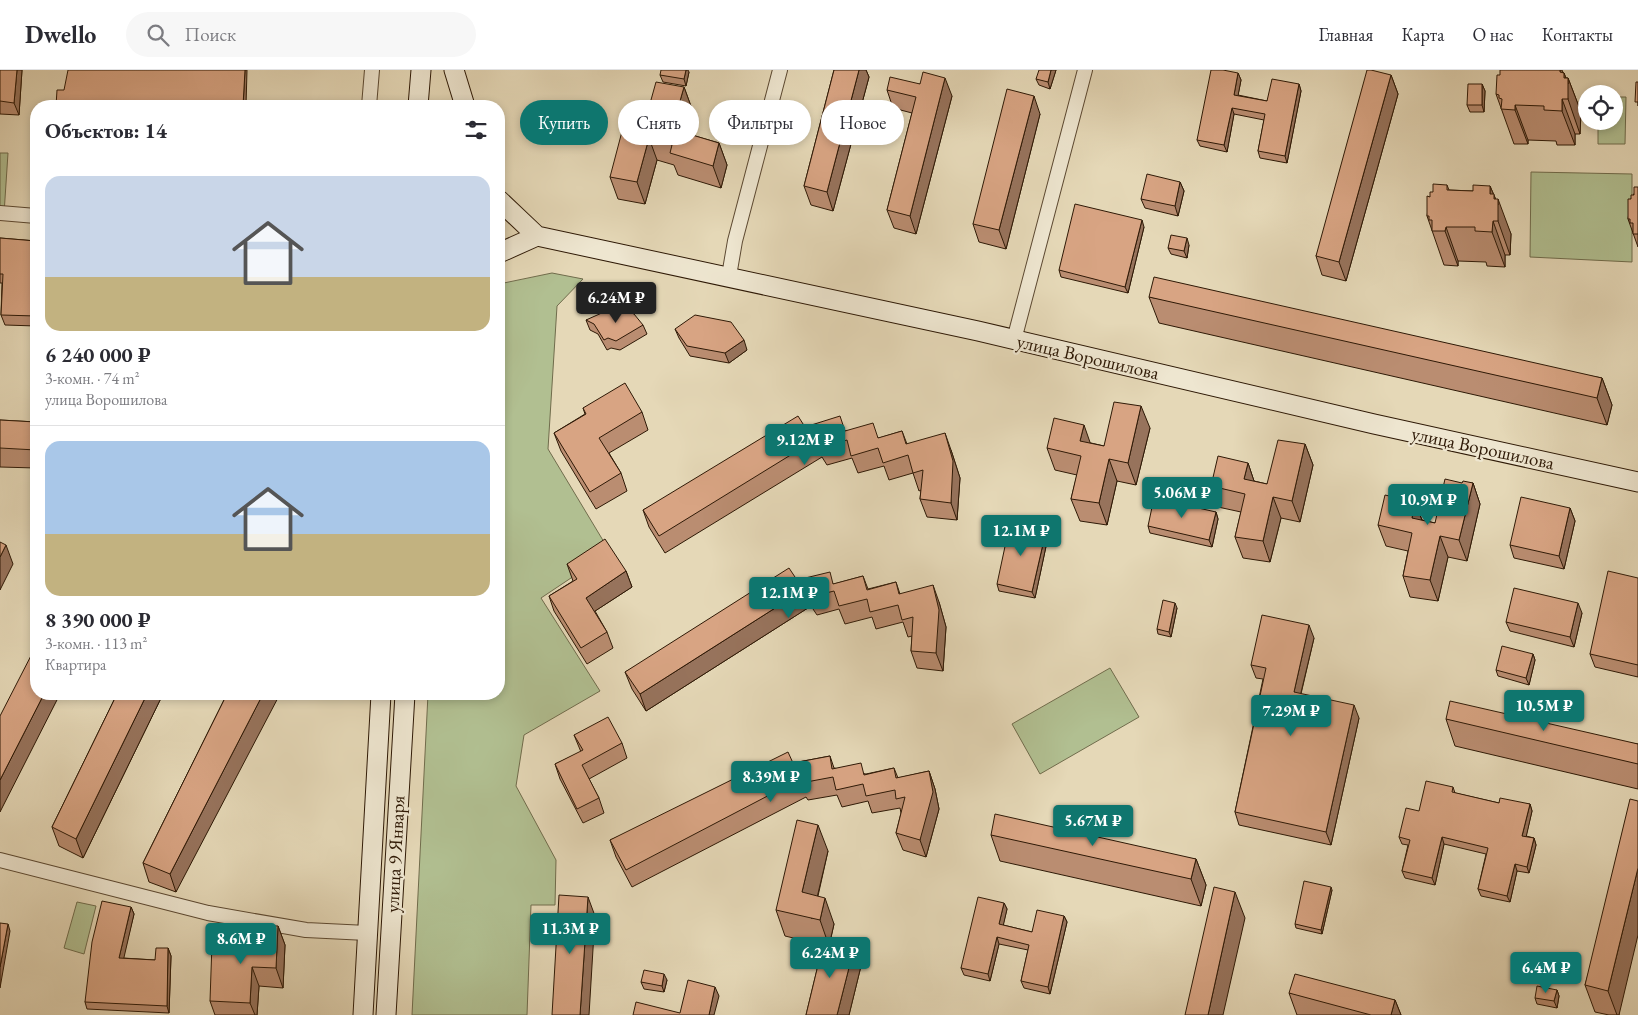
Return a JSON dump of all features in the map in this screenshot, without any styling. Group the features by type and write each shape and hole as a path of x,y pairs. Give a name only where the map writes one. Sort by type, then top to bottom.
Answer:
{"main road":[{"path":"418,100 421,70"},
{"path":"454,70 463,100"},
{"path":"505,206 537,236 505,250"},
{"name":"улица Ворошилова","path":"537,236 729,276 1383,426 1638,482"},
{"name":"улица 9 Января","path":"363,1015 381,700"},
{"name":"улица 9 Января","path":"386,1015 405,700"}],"street":[{"path":"370,100 372,70"},
{"path":"729,276 735,241 780,70"},
{"path":"1014,340 1085,70"},
{"path":"0,214 30,216"},
{"path":"0,860 208,913 306,930 367,933"}],"green space":[{"path":"1623,97 1626,97 1625,144 1598,144 1598,130 1623,130"},
{"path":"0,153 8,153 4,214 0,213"},
{"path":"1531,172 1632,174 1632,262 1530,257"},
{"path":"552,273 583,279 557,306 548,449 610,552 541,598 600,691 524,735 516,786 556,860 555,905 531,905 527,1015 412,1015 428,700 505,700 505,283"},
{"path":"1110,668 1139,717 1040,774 1012,724"},
{"path":"77,902 96,906 84,954 64,948"}],"building":[{"path":"0,70 17,70 14,103 0,101"},
{"path":"68,70 245,70 243,100 56,100 57,90 64,90"},
{"path":"661,70 686,70 684,79 660,75"},
{"path":"834,70 859,70 851,100 826,100"},
{"path":"1039,70 1051,70 1048,82 1036,79"},
{"path":"1211,70 1238,73 1234,95 1267,101 1272,79 1299,84 1285,156 1258,151 1265,114 1232,108 1224,145 1197,140"},
{"path":"1367,70 1391,75 1339,262 1316,256"},
{"path":"1500,70 1560,70 1560,72 1564,73 1564,78 1568,78 1568,99 1562,99 1562,111 1544,110 1544,106 1515,105 1515,110 1501,109 1502,99 1496,94 1497,75 1500,75"},
{"path":"923,72 945,78 910,216 887,210 916,97 887,90 890,77 920,84"},
{"path":"656,82 684,87 680,100 651,100"},
{"path":"1636,82 1638,82 1638,102 1635,102"},
{"path":"1468,84 1482,84 1482,105 1467,105"},
{"path":"1007,89 1034,96 999,230 973,224"},
{"path":"821,120 821,145 839,145 827,192 804,186"},
{"path":"699,137 709,140 709,145 718,145 713,166 670,153 672,145 699,145"},
{"path":"618,145 647,145 637,182 610,177"},
{"path":"1147,174 1180,182 1175,206 1141,199"},
{"path":"1433,184 1447,185 1447,190 1473,191 1473,185 1490,186 1490,194 1494,194 1494,199 1498,199 1498,221 1493,221 1492,232 1475,231 1475,227 1446,227 1445,231 1432,231 1432,220 1429,220 1429,216 1427,216 1427,196 1430,197 1430,192 1433,192"},
{"path":"1634,187 1638,187 1638,234 1633,234 1633,223 1630,223 1630,219 1628,219 1628,199 1631,199 1631,195 1634,195"},
{"path":"1075,204 1142,220 1125,287 1059,270"},
{"path":"1171,235 1187,238 1184,251 1168,248"},
{"path":"0,238 30,240 30,316 1,315 3,274 0,274"},
{"path":"1154,277 1602,378 1597,398 1149,297"},
{"path":"613,308 624,309 634,314 643,325 616,341 608,338 604,340 594,324 586,320"},
{"path":"695,315 731,322 744,340 725,353 687,346 675,329"},
{"path":"625,383 642,412 599,438 621,473 590,492 554,433 586,414 583,408"},
{"path":"1114,402 1141,406 1128,463 1109,459 1099,503 1071,499 1081,456 1047,448 1054,418 1084,425 1080,441 1104,446"},
{"path":"798,416 805,427 840,416 845,431 873,423 878,438 902,431 906,444 945,433 953,461 951,503 920,499 923,470 913,473 908,455 883,463 878,448 851,456 847,440 821,448 815,440 659,536 643,510"},
{"path":"0,420 30,422 30,450 0,448"},
{"path":"1278,440 1305,444 1292,501 1273,497 1263,541 1235,537 1245,494 1211,486 1218,456 1248,463 1244,479 1267,484"},
{"path":"1445,479 1462,483 1463,481 1473,483 1459,540 1440,536 1430,580 1403,576 1412,533 1378,525 1385,495 1415,502 1412,518 1435,523"},
{"path":"1521,497 1570,508 1559,556 1510,545"},
{"path":"1154,498 1216,512 1209,540 1148,526"},
{"path":"1010,523 1046,531 1032,592 997,584"},
{"path":"605,539 626,571 586,598 607,632 581,648 549,596 577,579 567,564"},
{"path":"0,542 6,545 0,557"},
{"path":"789,568 797,580 830,572 833,584 863,576 867,590 896,582 899,594 933,585 939,610 936,653 911,651 913,617 902,620 898,605 870,612 867,599 839,606 834,591 810,597 805,589 640,694 625,672"},
{"path":"1608,571 1638,578 1638,665 1590,654"},
{"path":"1514,588 1578,603 1570,637 1506,622"},
{"path":"1163,600 1175,603 1169,632 1157,629"},
{"path":"1262,615 1309,625 1294,692 1354,705 1326,832 1235,812 1266,668 1251,665"},
{"path":"1502,646 1533,654 1526,678 1496,670"},
{"path":"30,658 30,700 41,700 0,780 0,716"},
{"path":"114,700 144,700 76,839 52,827"},
{"path":"224,700 260,700 170,874 143,863"},
{"path":"1450,701 1638,744 1638,764 1446,719"},
{"path":"608,717 622,743 582,765 599,798 577,809 555,764 583,750 574,735"},
{"path":"788,752 793,763 830,756 832,769 861,763 864,775 894,768 896,778 929,771 933,792 920,840 896,833 905,797 896,799 895,790 866,796 863,784 836,790 833,777 801,783 800,779 626,870 610,840"},
{"path":"1426,781 1453,787 1452,792 1499,803 1500,798 1530,804 1522,836 1534,838 1527,867 1515,864 1507,896 1478,889 1488,848 1442,837 1432,878 1402,871 1410,840 1399,837 1406,808 1419,811"},
{"path":"1630,799 1638,801 1638,868 1608,991 1585,985"},
{"path":"995,814 1196,859 1191,879 991,835"},
{"path":"797,820 818,825 802,892 825,898 820,920 776,910"},
{"path":"1304,881 1331,887 1321,930 1295,924"},
{"path":"1214,887 1235,892 1208,1015 1185,1015"},
{"path":"559,895 588,897 580,1015 552,1015"},
{"path":"978,897 1004,903 999,924 1032,932 1037,910 1064,916 1048,987 1021,981 1029,945 997,937 988,974 961,968"},
{"path":"102,901 131,907 119,958 155,960 156,948 168,948 167,1006 85,1002 92,942"},
{"path":"0,923 8,924 0,967"},
{"path":"253,925 278,926 276,968 252,967 250,1003 210,1001 212,943 253,944"},
{"path":"824,940 854,948 837,1015 806,1015"},
{"path":"644,970 664,974 662,986 641,982"},
{"path":"1295,974 1395,1000 1391,1015 1371,1015 1289,993"},
{"path":"688,980 715,987 709,1015 633,1015 636,1002 680,1013"},
{"path":"1537,986 1557,990 1554,1001 1535,998"}]}
